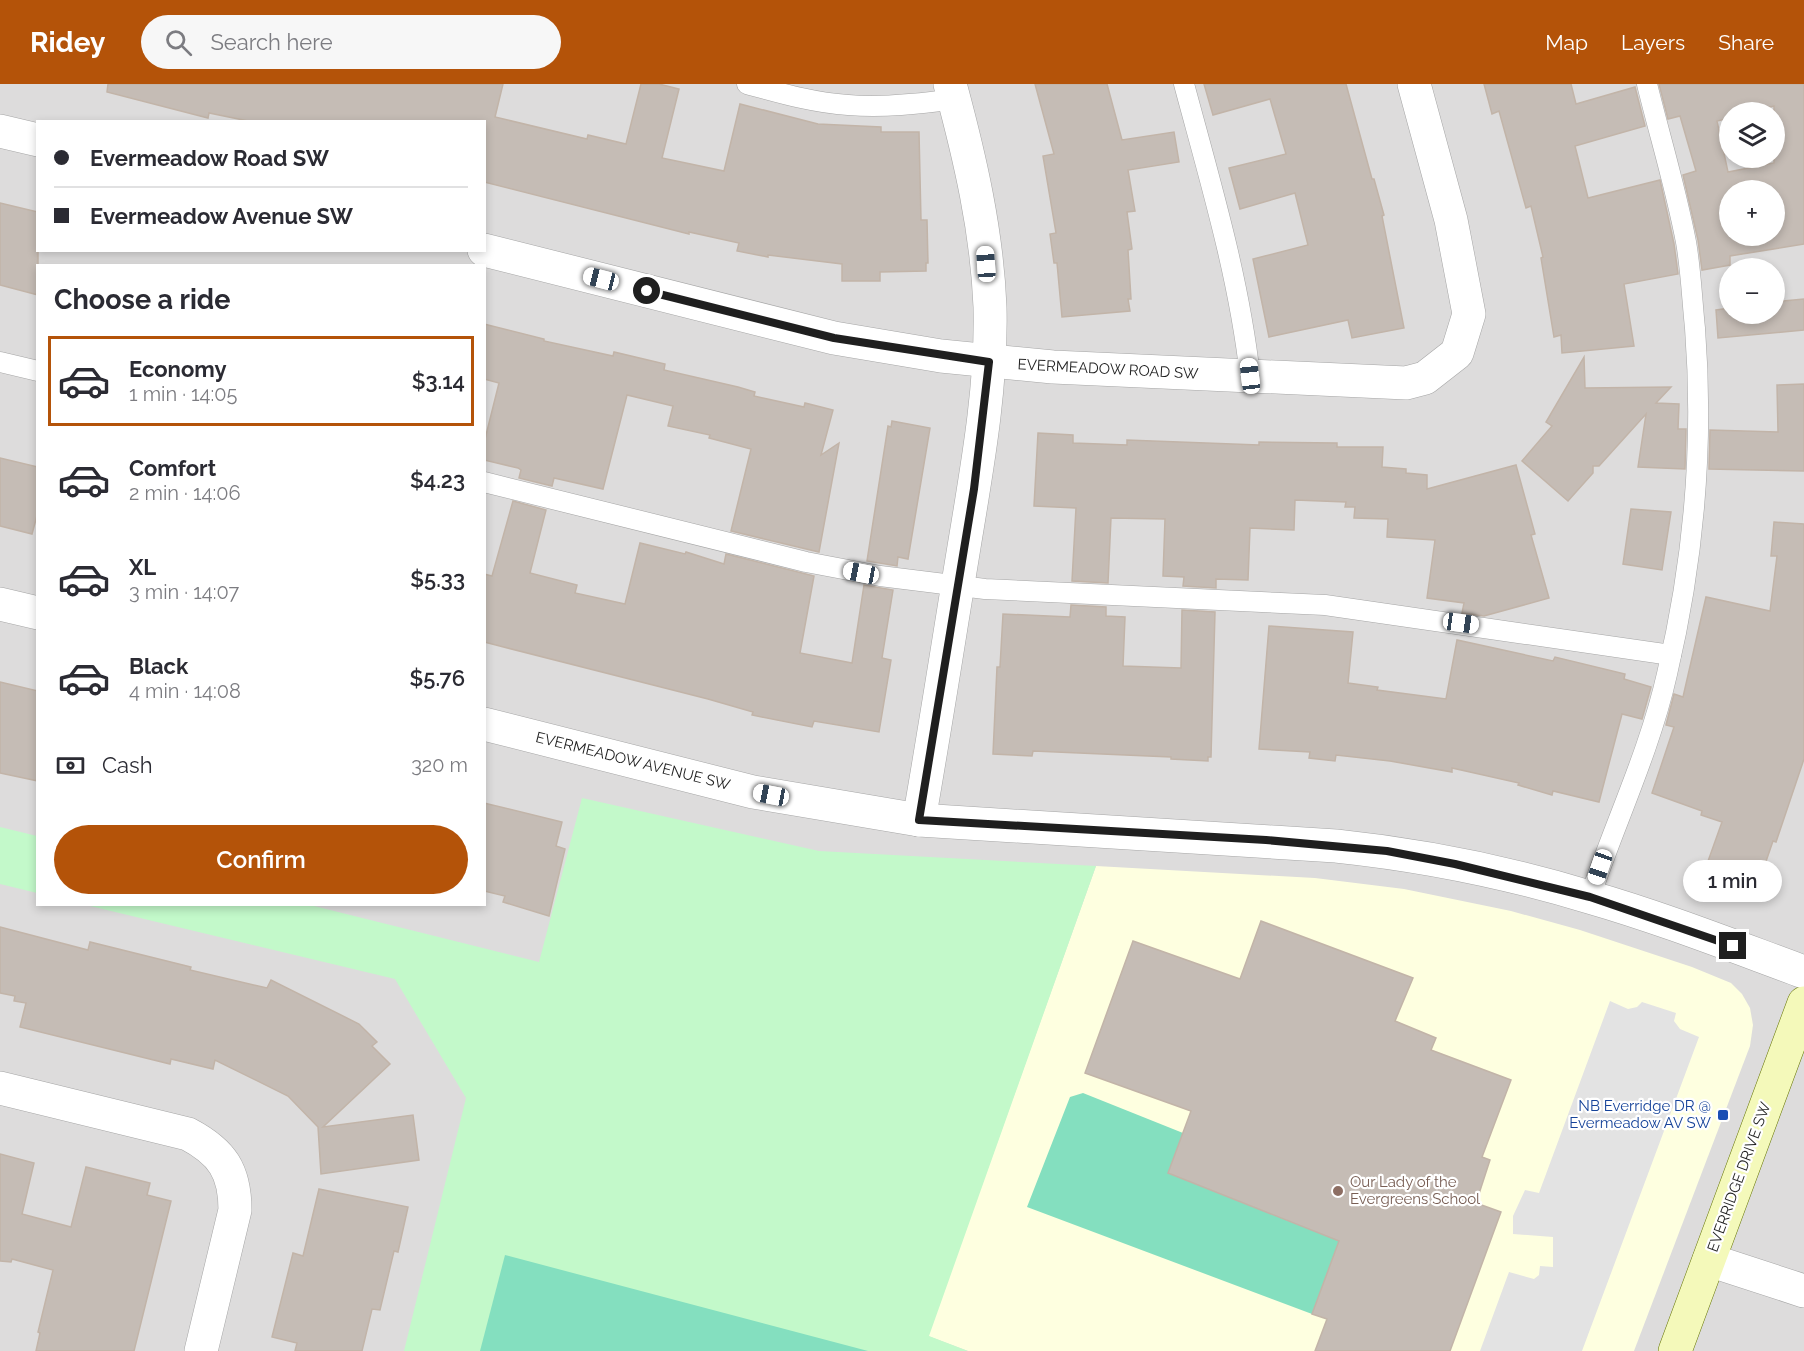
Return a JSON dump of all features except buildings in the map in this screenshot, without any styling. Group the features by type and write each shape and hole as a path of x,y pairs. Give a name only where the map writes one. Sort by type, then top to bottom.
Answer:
{"street":[{"name":"EVERMEADOW ROAD SW","path":"486,251 834,338 989,362 1406,383 1425,378 1457,353 1469,314 1450,220 1414,84"},
{"path":"919,820 978,457 989,362 990,308 985,242 972,166 953,92"},
{"path":"0,131 36,140"},
{"path":"0,604 36,613"},
{"name":"EVERMEADOW AVENUE SW","path":"486,725 753,792 919,820 1346,847 1455,864 1590,897 1804,972"},
{"name":"EVERRIDGE DRIVE SW","path":"1676,1351 1804,1003"},
{"path":"0,1088 188,1134 213,1149 223,1161 232,1175 235,1210 201,1351"},
{"path":"1709,1260 1804,1291"}],"lane":[{"path":"747,84 794,96 846,105 919,104 953,92"},
{"path":"1184,84 1232,266 1245,329 1250,376"},
{"path":"1590,897 1641,759 1667,676 1684,594 1695,522 1699,458 1699,380 1686,243 1647,84"},
{"path":"0,362 36,371"},
{"path":"486,482 806,562 880,576 958,586 1088,595 1325,604 1671,654"}],"shaded area":[{"path":"0,84 1804,84 1804,1351 0,1351"},
{"name":"Our Lady of the Evergreens School","path":"1096,866 1315,878 1404,889 1511,911 1580,930 1692,967 1731,983 1742,994 1750,1008 1753,1025 1750,1046 1634,1351 968,1351 928,1336"},
{"path":"1610,1001 1628,1009 1637,1007 1642,1002 1676,1013 1674,1021 1680,1029 1699,1037 1582,1351 1480,1351 1509,1272 1534,1279 1539,1275 1540,1266 1553,1267 1553,1237 1513,1234 1513,1216 1525,1190 1539,1193"}],"green space":[{"path":"582,798 819,851 1096,866 929,1336 968,1351 404,1351 466,1098 395,979 90,906 314,906 539,962"},
{"path":"0,827 36,836 36,893 0,884"},
{"path":"1083,1093 1183,1133 1168,1173 1339,1241 1312,1314 1027,1207 1070,1097"},
{"path":"505,1255 868,1351 480,1351"}],"place":[{"name":"NB Everridge DR @ Evermeadow AV SW","path":"1723,1115"},
{"name":"Our Lady of the Evergreens School","path":"1338,1191"}],"route":[{"path":"647,291 834,338 989,362 974,489 919,820 1266,840 1387,851 1522,879 1590,897 1733,946"}]}
